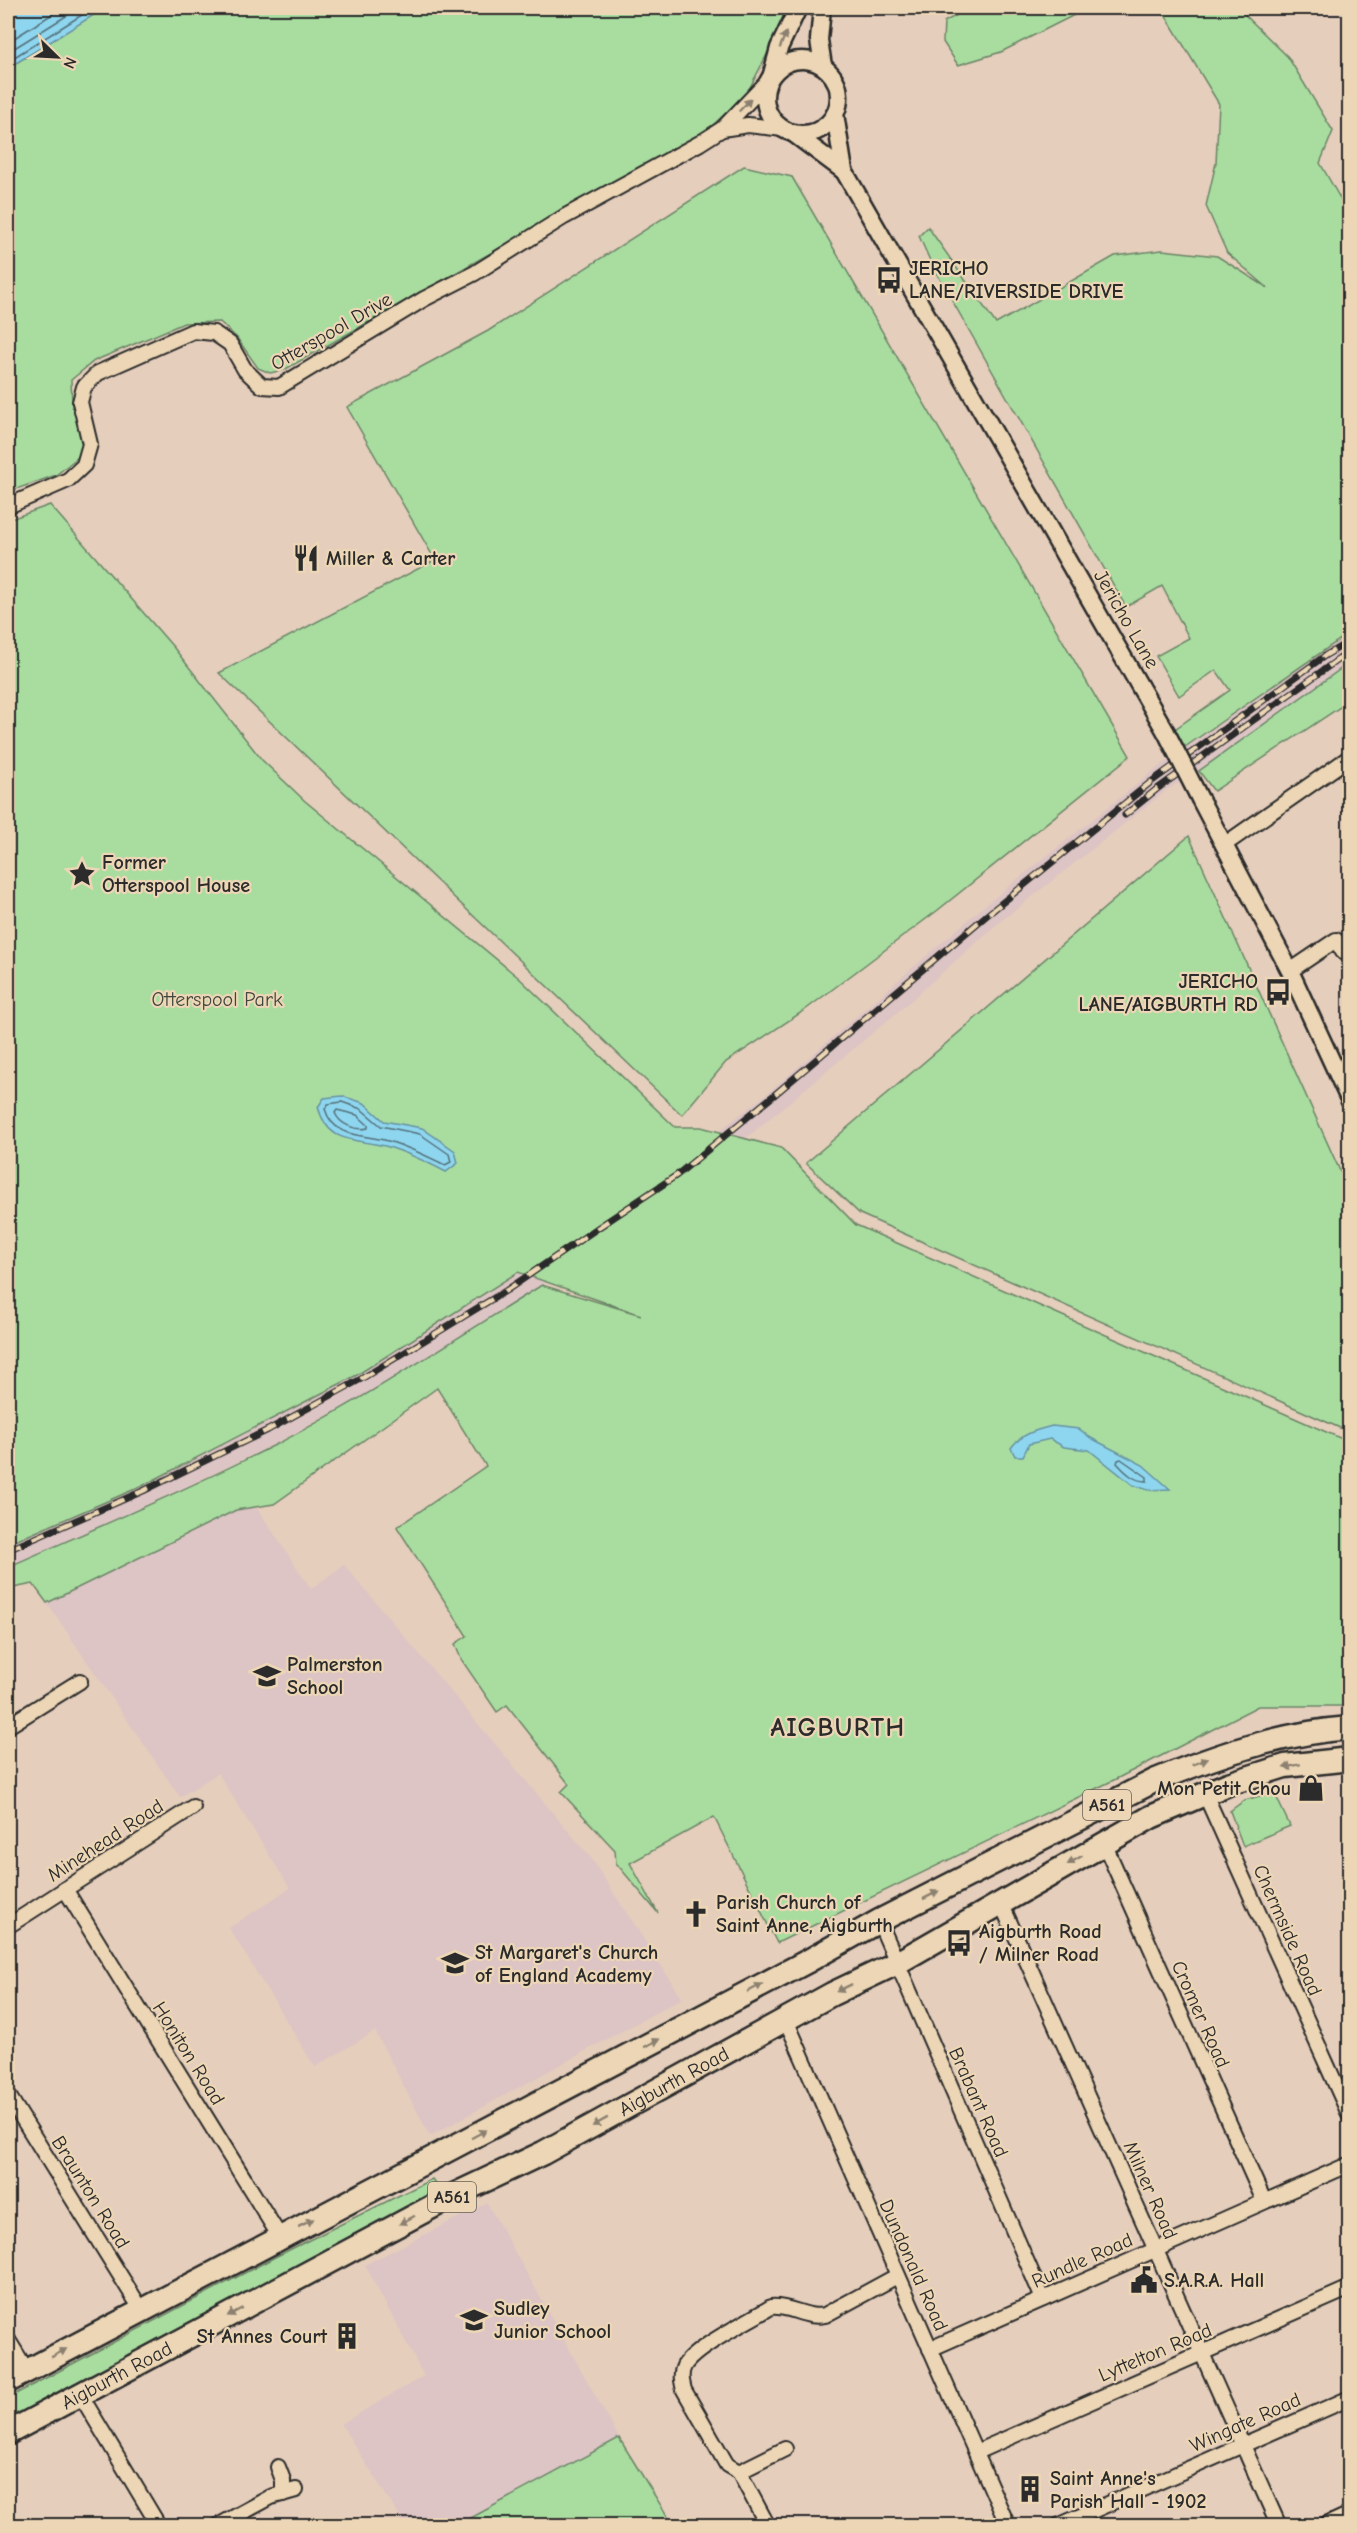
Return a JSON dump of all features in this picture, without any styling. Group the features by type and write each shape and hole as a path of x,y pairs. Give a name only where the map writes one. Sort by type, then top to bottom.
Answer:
{"highway":[{"name":"A561","path":"17,2376 800,1965 879,1921 1154,1781 1201,1761 1291,1735 1350,1728"},
{"name":"Aigburth Road","path":"8,2433 456,2194 543,2153 832,1994 897,1963 1150,1817 1228,1784 1285,1766 1347,1759"}],"street":[{"path":"770,78 780,66 801,59 823,66 838,85 838,105 835,114 828,124 817,131 805,134 788,131 768,113 765,91 779,48 798,8"},
{"path":"822,8 819,40 823,66"},
{"name":"Otterspool Drive","path":"8,506 68,480 84,465 90,444 80,402 84,387 98,373 193,332 214,333 230,344 246,370 262,386 279,387 424,299 475,273 564,217 722,129 770,78"},
{"name":"Jericho Lane","path":"835,114 843,171 1166,732 1290,971 1350,1101"},
{"name":"Otterspool Drive","path":"722,129 758,126 788,131"},
{"name":"Jericho Lane","path":"788,131 843,171"},
{"path":"1224,845 1350,757"},
{"path":"1290,971 1337,940"},
{"path":"8,1726 80,1681"},
{"name":"Chermside Road","path":"1205,1794 1350,2116"},
{"name":"Minehead Road","path":"9,1920 65,1889 194,1806"},
{"name":"Cromer Road","path":"1104,1843 1264,2201"},
{"name":"Honiton Road","path":"65,1889 280,2236"},
{"name":"Milner Road","path":"1001,1903 1279,2526"},
{"name":"Brabant Road","path":"879,1921 1043,2299"},
{"name":"Dundonald Road","path":"786,2020 1008,2526"},
{"name":"Braunton Road","path":"8,2096 141,2309"},
{"name":"Rundle Road","path":"930,2349 1350,2164"},
{"path":"768,2526 739,2472 727,2465 684,2390 681,2379 683,2368 692,2355 771,2307 782,2306 816,2317 825,2315 897,2276"},
{"name":"Lyttelton Road","path":"976,2452 1350,2288"},
{"path":"8,2340 17,2376"},
{"path":"80,2394 159,2526"},
{"name":"Wingate Road","path":"1058,2526 1350,2398"},
{"path":"739,2472 785,2449"},
{"path":"218,2526 271,2497 290,2492 278,2468"},
{"path":"1324,2526 1350,2514"}],"shaded area":[{"path":"1349,633 1349,663 1199,771 1168,789 996,925 900,1010 687,1187 542,1285 374,1390 273,1445 149,1505 8,1567 8,1544 142,1486 357,1375 655,1181 768,1093 983,907 1156,769"},
{"path":"256,1507 311,1589 344,1565 590,1857 682,1998 430,2136 375,2031 315,2067 229,1928 290,1888 218,1773 180,1797 47,1603 236,1510"},
{"name":"Sudley Junior School","path":"487,2203 619,2438 673,2525 405,2525 341,2424 424,2376 365,2265"}],"green space":[{"path":"104,8 791,8 746,95 706,131 284,370 270,373 258,368 237,338 220,322 184,323 94,361 71,380 72,404 84,440 78,457 56,475 8,492 8,68"},
{"path":"970,8 1088,8 1001,52 958,65 943,42 944,22"},
{"path":"1153,8 1238,8 1288,57 1333,131 1320,163 1350,216 1349,633 1185,747 1175,729 1230,690 1216,670 1179,696 1156,656 1189,638 1162,586 1126,607 932,265 919,236 928,227 996,324 1115,256 1162,250 1217,256 1268,288 1227,253 1206,206 1216,163 1219,104 1166,16"},
{"path":"744,166 792,177 1130,756 938,910 805,1010 726,1062 682,1115 219,673 435,560 347,407 488,331"},
{"name":"Otterspool Park","path":"50,505 174,648 262,760 305,801 519,978 675,1127 701,1127 781,1148 856,1225 1349,1442 1349,1706 1258,1706 1120,1777 777,1943 714,1817 630,1863 658,1913 616,1863 615,1850 561,1792 569,1784 507,1705 497,1712 461,1659 455,1644 467,1636 397,1527 486,1466 437,1388 274,1504 236,1510 47,1603 33,1584 8,1589 8,1567 174,1493 308,1428 542,1285 641,1315 518,1272 357,1375 142,1486 8,1544 8,520"},
{"path":"1349,663 1349,701 1214,791 1199,771"},
{"path":"1189,836 1349,1191 1349,1432 860,1214 806,1163"},
{"path":"1274,1792 1290,1826 1243,1846 1230,1811 1245,1800"},
{"path":"432,2179 445,2197 8,2427 8,2398 275,2257"},
{"path":"619,2438 673,2525 458,2525"}],"water":[{"path":"8,8 105,8 8,68"},
{"path":"342,1096 364,1103 384,1121 422,1128 455,1151 458,1163 446,1172 393,1148 344,1138 336,1134 323,1119 318,1107 324,1098"},
{"path":"1052,1426 1079,1429 1091,1438 1143,1465 1170,1489 1148,1490 1133,1485 1089,1450 1064,1447 1050,1439 1029,1444 1023,1456 1015,1456 1011,1448 1019,1439"}],"railway":[{"path":"8,1550 143,1491 268,1430 361,1379 507,1290 677,1175 987,915 1151,782 1326,655 1350,641"},
{"path":"1125,815 1157,789 1350,651"}],"place":[{"name":"JERICHO LANE/RIVERSIDE DRIVE","path":"889,280"},
{"name":"Miller & Carter","path":"306,558"},
{"name":"Former Otterspool House","path":"82,874"},
{"name":"JERICHO LANE/AIGBURTH RD","path":"1278,992"},
{"name":"Palmerston School","path":"267,1676"},
{"name":"Mon Petit Chou","path":"1311,1788"},
{"name":"Parish Church of Saint Anne, Aigburth","path":"696,1914"},
{"name":"Aigburth Road / Milner Road","path":"959,1943"},
{"name":"St Margaret's Church of England Academy","path":"455,1963"},
{"name":"S.A.R.A. Hall","path":"1144,2280"},
{"name":"Sudley Junior School","path":"474,2320"},
{"name":"St Annes Court","path":"347,2336"},
{"name":"Saint Anne's Parish Hall - 1902","path":"1030,2489"}],"district":[{"name":"AIGBURTH","path":"838,1727"}]}
